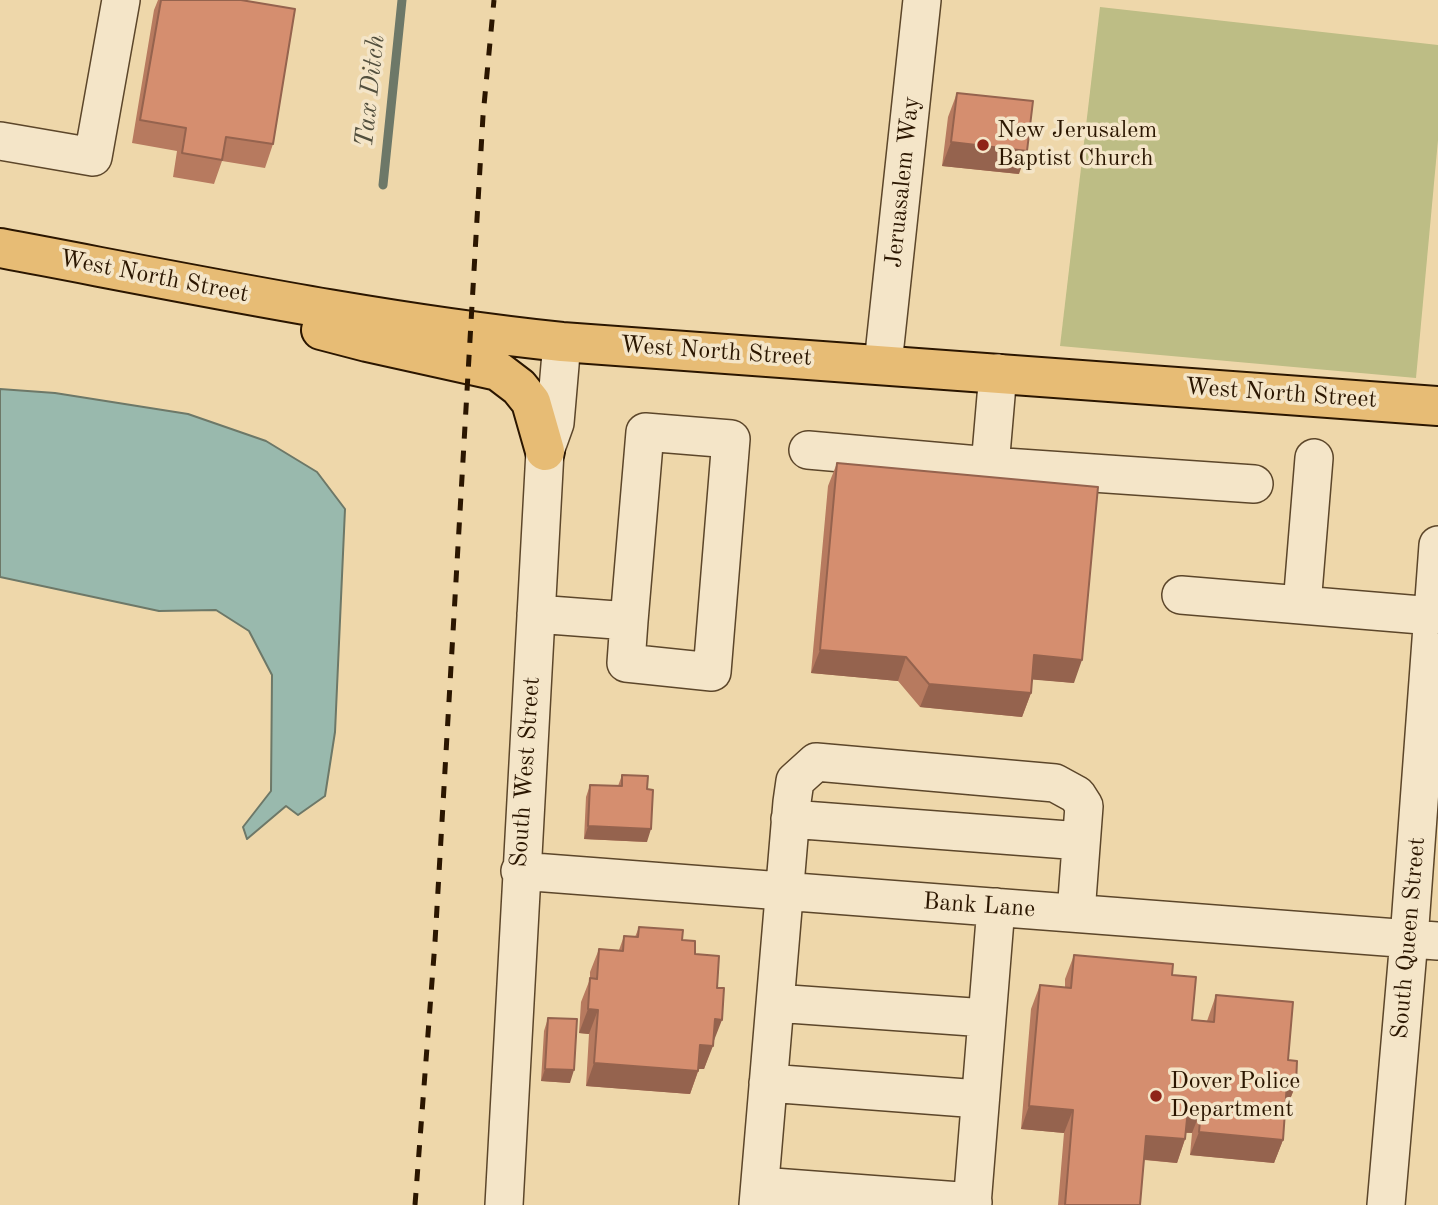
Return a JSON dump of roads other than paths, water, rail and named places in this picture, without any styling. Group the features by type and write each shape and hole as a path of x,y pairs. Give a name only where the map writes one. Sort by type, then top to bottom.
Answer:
{"main road":[{"name":"West North Street","path":"0,248 302,305 471,332 562,342 1438,406"},
{"path":"180,282 318,329 498,370 519,387 531,402 545,451"}],"street":[{"path":"0,141 93,156 121,0"},
{"name":"Jeruasalem Way","path":"883,364 922,0"},
{"name":"South West Street","path":"504,1205 520,871 545,451 555,423 562,342"},
{"path":"990,466 998,373"},
{"path":"645,432 731,439 712,672 626,663 629,621 645,432"},
{"path":"808,450 990,466 1254,484"},
{"path":"1302,605 1314,458"},
{"name":"South Queen Street","path":"1386,1205 1424,940 1433,617 1438,545"},
{"path":"1181,595 1433,617"},
{"path":"536,614 629,621"},
{"path":"996,907 972,1203 759,1195 790,820 796,781 817,762 1055,783 1077,795 1084,806 1076,913"},
{"path":"790,820 1081,841"},
{"name":"Bank Lane","path":"520,871 1424,940"},
{"path":"775,1003 986,1018"},
{"path":"768,1083 979,1099"}],"waterway":[{"name":"Tax Ditch","path":"383,185 402,0"}],"railway":[{"path":"415,1205 435,942 483,116 494,0"}],"place":[{"name":"New Jerusalem Baptist Church","path":"983,145"},
{"name":"Dover Police Department","path":"1156,1096"}]}
